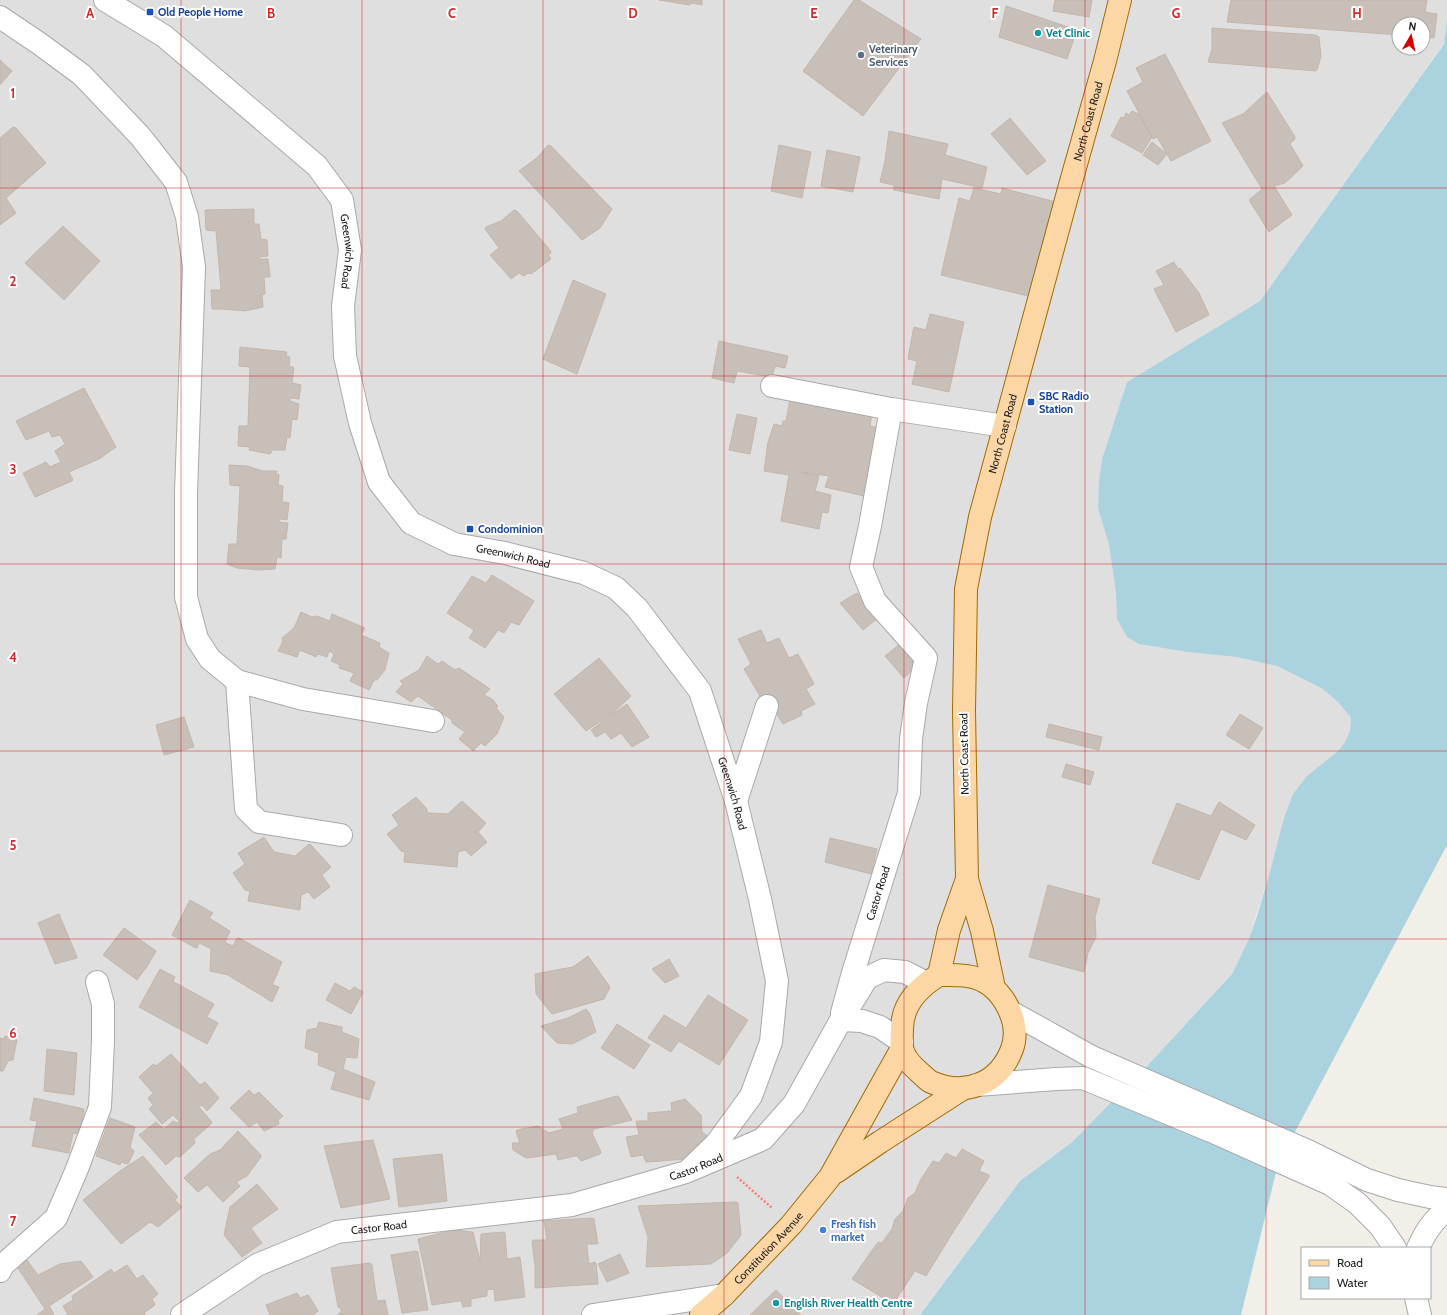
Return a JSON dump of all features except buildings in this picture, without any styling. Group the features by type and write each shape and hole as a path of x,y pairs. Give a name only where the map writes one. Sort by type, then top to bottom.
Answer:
{"main road":[{"name":"North Coast Road","path":"967,879 964,711 966,589 980,516 1105,61 1120,0"},
{"path":"967,879 982,931 994,988 1011,1012 1015,1029 1013,1047 1005,1064 993,1076 971,1087 951,1088 930,1081 912,1066 902,1045 902,1019 911,999 933,979 948,930 967,879"},
{"path":"933,979 976,978 994,988"},
{"name":"Constitution Avenue","path":"702,1315 724,1295 791,1224 830,1177 902,1045"},
{"name":"Constitution Avenue","path":"830,1177 880,1142 971,1087"}],"street":[{"name":"Greenwich Road","path":"105,0 164,36 317,166 342,200 350,250 343,306 344,356 360,423 379,482 411,523 454,544 505,553 584,573 616,588 637,608 700,691 736,801 760,899 777,981 771,1042 751,1096 716,1144 686,1172"},
{"path":"0,17 82,75 140,136 176,182 187,218 194,267 186,492 186,597 197,639 210,659 237,681 303,699 433,721"},
{"path":"772,386 891,409 1005,426"},
{"name":"Castor Road","path":"182,1315 257,1265 337,1232 572,1205 686,1172 763,1139 794,1104 841,1020 853,973 909,793 911,739 916,702 926,658 875,601 861,567 891,409"},
{"path":"237,681 246,810 259,822 340,835"},
{"path":"736,801 767,706"},
{"path":"902,1045 880,1027 862,1021 841,1020 867,978 884,970 905,972 933,979"},
{"path":"0,1270 3,1265 56,1218 77,1169 100,1107 104,1041 102,1004 97,982"},
{"path":"1011,1012 1092,1057 1304,1161 1330,1184 1357,1203 1380,1226 1394,1247"},
{"path":"971,1087 1056,1078 1083,1078 1211,1131 1398,1190 1447,1199"},
{"path":"1418,1247 1425,1233 1441,1214 1447,1210"},
{"path":"593,1315 724,1295"},
{"path":"1416,1299 1420,1315"}],"path":[{"path":"716,1159 791,1224"}],"shaded area":[{"path":"0,0 1447,0 1447,19 1444,43 1260,301 1127,382 1102,459 1099,480 1098,508 1109,545 1116,593 1117,618 1127,637 1140,644 1187,652 1236,657 1277,666 1321,688 1338,702 1351,718 1350,731 1345,742 1338,751 1307,776 1271,868 1248,941 1232,974 1148,1065 1072,1142 1020,1181 920,1315 0,1315"}],"water":[{"path":"1447,19 1447,845 1278,1164 1241,1315 920,1315 1020,1181 1072,1142 1148,1065 1232,974 1248,941 1257,916 1284,818 1293,794 1307,776 1338,751 1345,742 1350,731 1351,718 1338,702 1321,688 1277,666 1236,657 1187,652 1139,644 1127,637 1117,619 1116,593 1109,545 1098,508 1099,480 1102,459 1127,382 1260,301 1444,44"}],"place":[{"name":"Old People Home","path":"150,12"},
{"name":"Vet Clinic","path":"1038,33"},
{"name":"Veterinary Services","path":"861,55"},
{"name":"SBC Radio Station","path":"1031,402"},
{"name":"Condominion","path":"470,529"},
{"name":"Fresh fish market","path":"823,1230"},
{"name":"English River Health Centre","path":"776,1303"}]}
